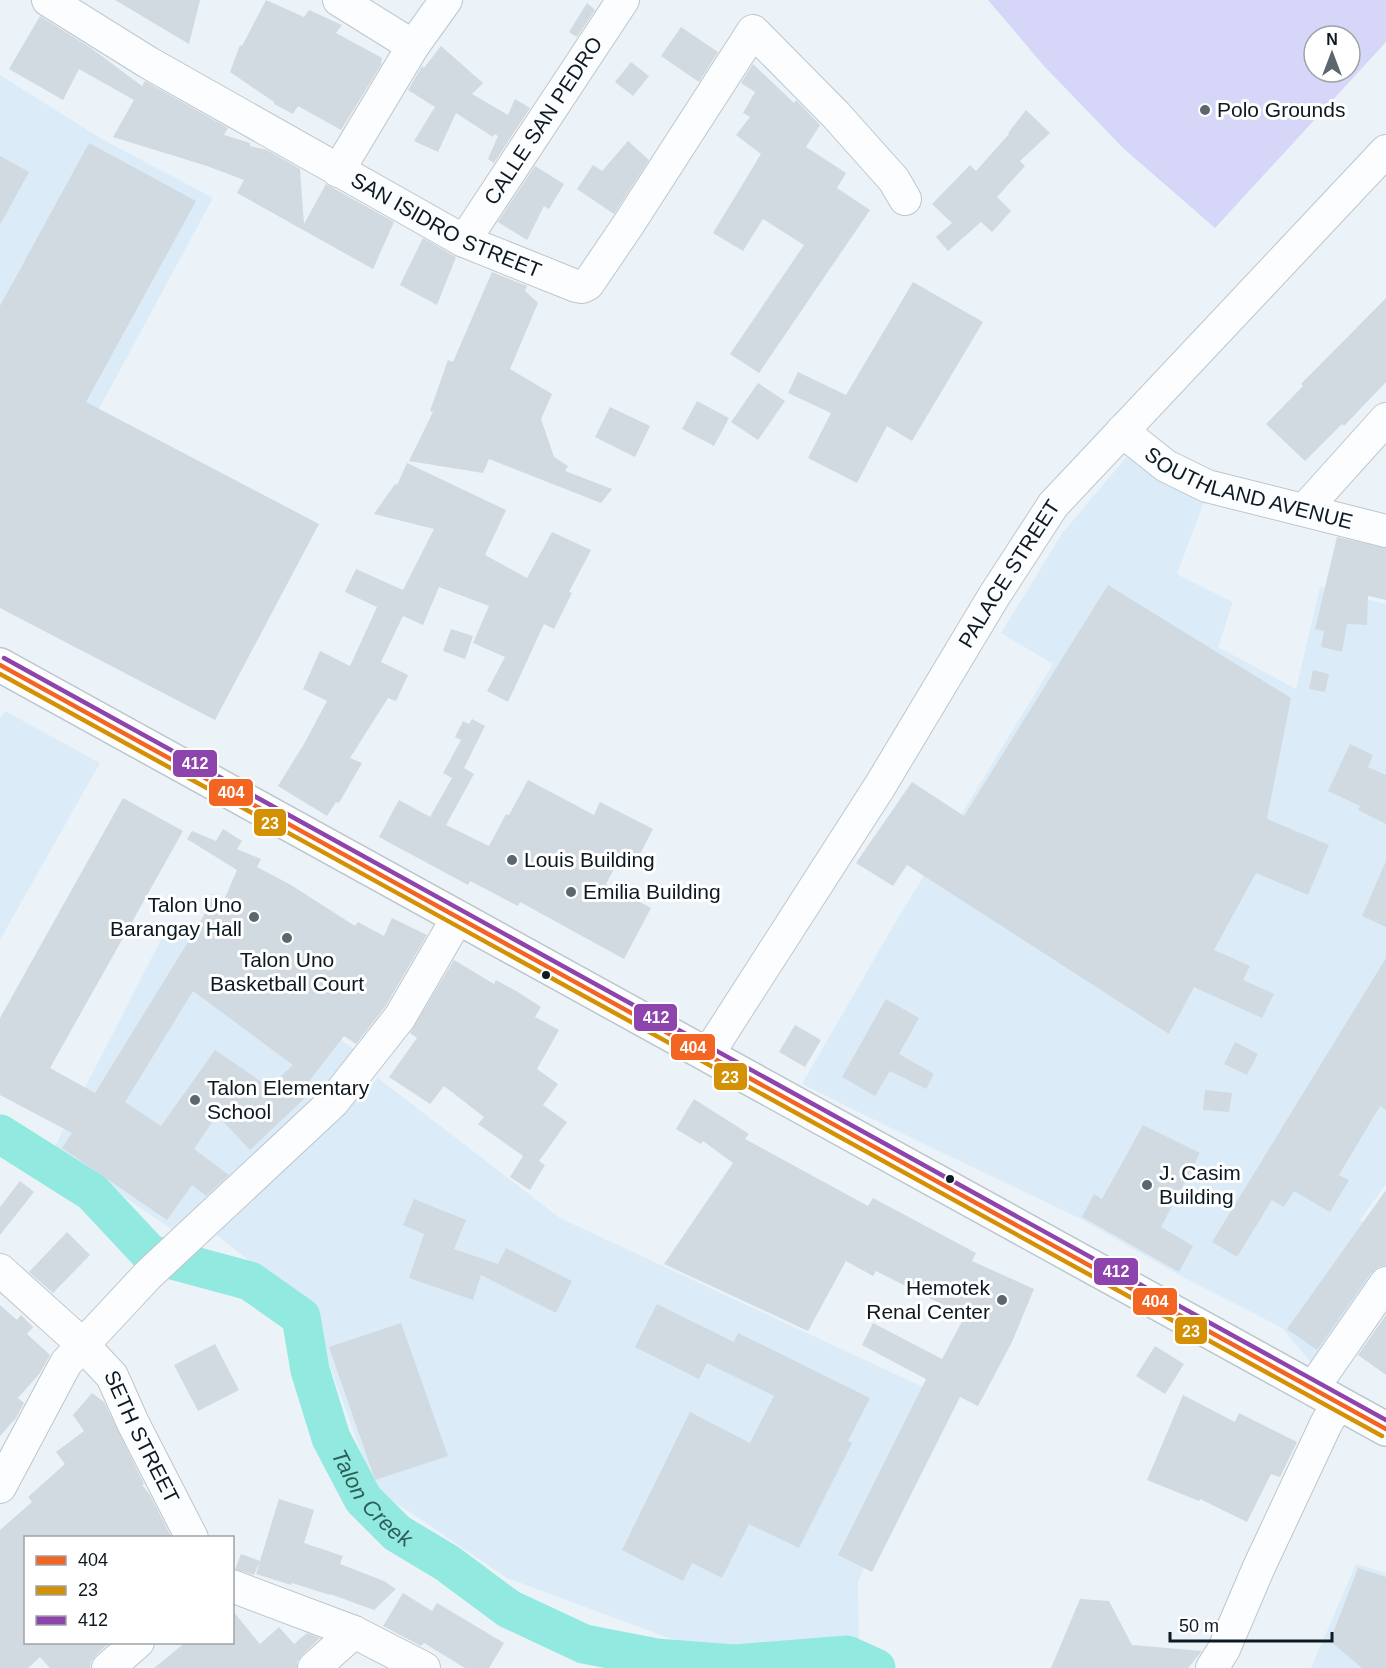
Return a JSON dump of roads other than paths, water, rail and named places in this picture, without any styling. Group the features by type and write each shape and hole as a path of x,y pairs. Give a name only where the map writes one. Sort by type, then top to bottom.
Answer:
{"highway":[{"path":"0,665 1386,1429"}],"street":[{"name":"SAN ISIDRO STREET","path":"48,0 149,63 464,241 576,286 582,287 588,284 753,31 843,123 894,180 905,199"},
{"path":"339,0 413,45"},
{"path":"338,171 413,45 446,0"},
{"name":"CALLE SAN PEDRO","path":"464,241 623,0"},
{"name":"PALACE STREET","path":"708,1054 880,786 994,596 1053,506 1386,151"},
{"path":"1305,509 1386,419"},
{"name":"SOUTHLAND AVENUE","path":"1122,431 1166,465 1206,486 1386,531"},
{"path":"0,1487 66,1363 148,1275 333,1102 400,1017 458,916"},
{"name":"SETH STREET","path":"0,1270 82,1344 112,1377 191,1536"},
{"path":"1212,1668 1224,1649 1259,1567 1326,1424 1326,1395 1386,1283"},
{"path":"234,1587 354,1632 424,1668"},
{"path":"314,1668 354,1632"},
{"path":"108,1668 136,1644"}],"waterway":[{"name":"Talon Creek","path":"0,1134 92,1192 150,1254 250,1281 301,1317 310,1370 331,1438 363,1499 397,1533 447,1563 509,1609 584,1644 656,1658 734,1664 847,1655 876,1668"}],"place":[{"name":"Polo Grounds","path":"1205,110"},
{"name":"Louis Building","path":"512,860"},
{"name":"Emilia Building","path":"571,892"},
{"name":"Talon Uno Barangay Hall","path":"254,917"},
{"name":"Talon Uno Basketball Court","path":"287,938"},
{"name":"Talon Elementary School","path":"195,1100"},
{"name":"J. Casim Building","path":"1147,1185"},
{"name":"Hemotek Renal Center","path":"1002,1300"}]}
